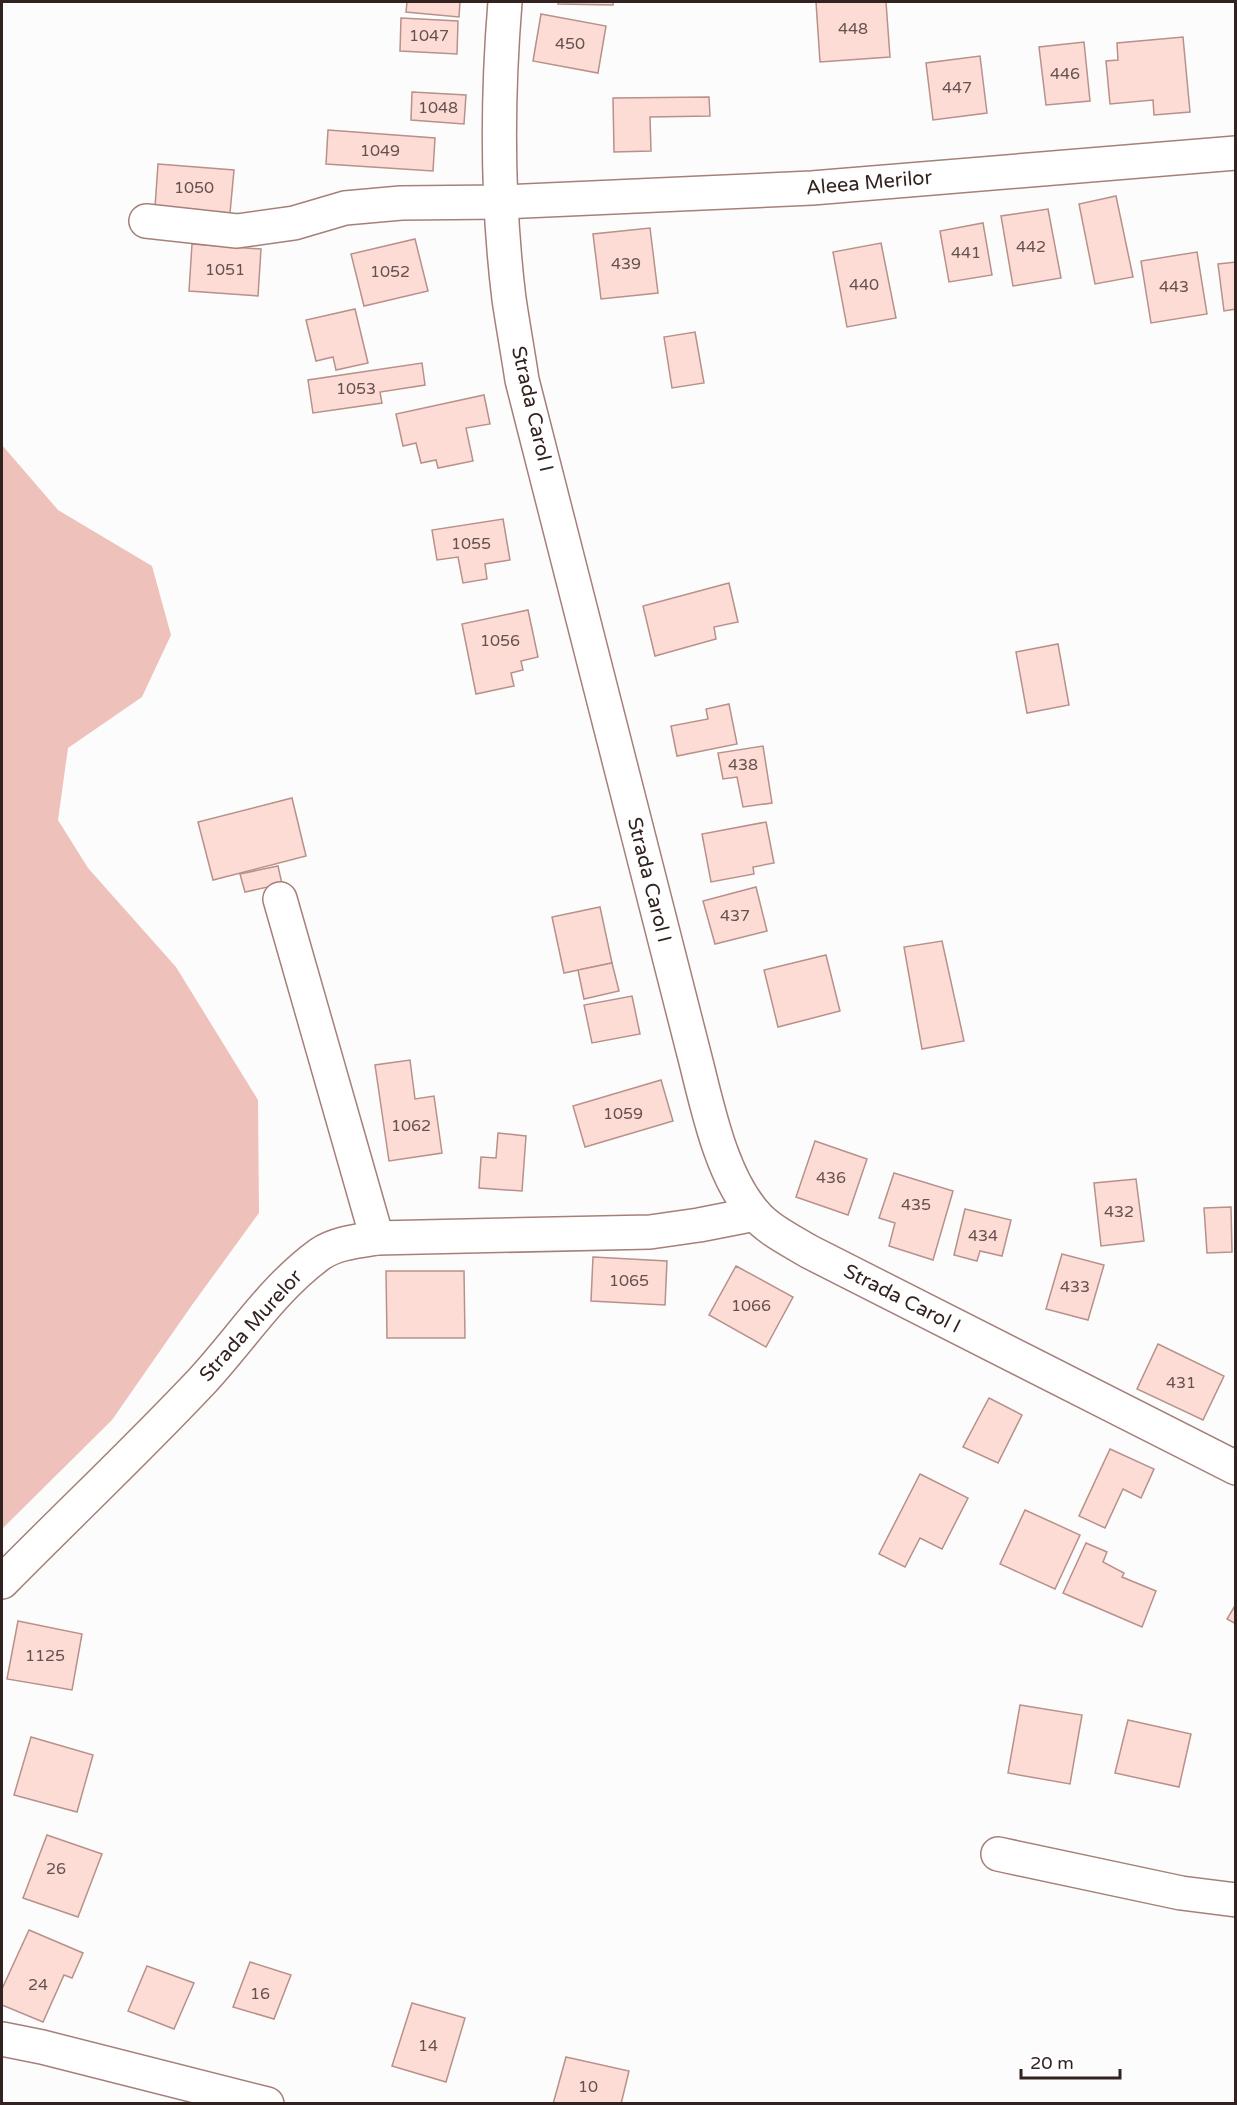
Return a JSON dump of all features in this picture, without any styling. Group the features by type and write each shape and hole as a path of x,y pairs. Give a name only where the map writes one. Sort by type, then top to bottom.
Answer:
{"street":[{"name":"Strada Carol I","path":"505,2 499,73 501,202 509,298 522,380 717,1143 735,1183 755,1214 775,1231 808,1251 1234,1465"},
{"name":"Aleea Merilor","path":"146,221 237,231 294,223 345,208 401,203 501,202 812,188 1236,153"},
{"path":"280,899 377,1238"},
{"name":"Strada Murelor","path":"2,1582 169,1416 225,1356 292,1276 323,1252 352,1242 377,1238 650,1232 699,1226 755,1214"},
{"path":"998,1854 1181,1893 1236,1900"},
{"path":"2,2039 267,2103"}],"shaded area":[{"path":"2,445 58,510 152,566 171,635 142,697 68,748 58,820 88,868 176,967 258,1100 259,1213 112,1420 2,1529"}],"building":[{"path":"407,2 460,2 459,17 406,12"},
{"path":"558,2 613,2 613,5 558,4"},
{"path":"816,2 886,2 890,57 820,62"},
{"path":"541,14 606,26 598,73 533,61"},
{"path":"401,18 458,21 457,54 400,51"},
{"path":"1183,37 1190,112 1154,115 1153,100 1110,104 1106,61 1118,60 1117,43"},
{"path":"1084,42 1090,101 1046,105 1039,47"},
{"path":"980,56 987,113 933,120 926,63"},
{"path":"412,92 466,95 464,124 411,120"},
{"path":"709,97 710,116 650,117 651,151 614,152 613,98"},
{"path":"328,130 435,138 433,171 326,164"},
{"path":"158,164 234,170 230,213 155,207"},
{"path":"1116,196 1133,277 1095,284 1079,204"},
{"path":"1048,209 1061,278 1013,286 1001,216"},
{"path":"983,223 992,275 949,282 940,231"},
{"path":"650,228 658,293 601,299 593,234"},
{"path":"415,239 428,291 364,306 351,254"},
{"path":"881,243 896,318 847,327 833,252"},
{"path":"192,244 261,249 258,296 189,291"},
{"path":"1197,252 1207,314 1151,323 1141,261"},
{"path":"1236,262 1236,309 1224,311 1218,264"},
{"path":"355,309 368,363 336,370 333,357 316,361 306,320"},
{"path":"695,332 704,383 672,388 664,337"},
{"path":"422,363 425,385 380,392 382,403 313,413 308,380"},
{"path":"484,395 490,424 466,428 473,461 438,468 436,460 421,463 416,443 403,446 396,414"},
{"path":"503,519 510,560 485,564 487,579 463,583 458,557 437,560 432,530"},
{"path":"729,583 738,622 714,627 716,639 655,656 643,606"},
{"path":"528,610 538,657 521,661 523,670 511,673 514,686 476,694 462,624"},
{"path":"1058,644 1069,705 1027,713 1016,652"},
{"path":"729,704 737,744 677,756 671,726 708,719 706,709"},
{"path":"763,746 772,803 743,807 737,777 723,779 718,753"},
{"path":"292,798 306,856 213,880 198,822"},
{"path":"766,822 774,863 753,867 754,874 711,882 702,834"},
{"path":"278,866 282,884 245,892 240,874"},
{"path":"756,887 767,931 715,944 703,901"},
{"path":"600,907 612,963 564,973 552,917"},
{"path":"942,941 964,1041 922,1049 904,947"},
{"path":"826,955 840,1011 778,1027 764,970"},
{"path":"612,963 619,991 584,999 578,970"},
{"path":"632,996 640,1034 592,1043 584,1005"},
{"path":"410,1060 415,1099 434,1096 442,1153 389,1161 375,1065"},
{"path":"661,1080 673,1121 585,1147 573,1106"},
{"path":"498,1133 526,1136 522,1191 479,1188 481,1157 496,1158"},
{"path":"815,1141 867,1159 848,1215 796,1197"},
{"path":"894,1173 953,1191 933,1260 889,1246 895,1223 879,1218"},
{"path":"1136,1179 1144,1241 1101,1246 1094,1183"},
{"path":"1231,1207 1232,1252 1207,1253 1204,1208"},
{"path":"965,1209 1011,1220 1002,1256 980,1251 977,1261 954,1255"},
{"path":"1062,1254 1104,1265 1088,1320 1046,1309"},
{"path":"593,1257 667,1261 665,1305 591,1301"},
{"path":"736,1266 793,1297 766,1347 709,1315"},
{"path":"386,1271 464,1271 465,1338 387,1338"},
{"path":"1158,1344 1224,1376 1203,1420 1137,1389"},
{"path":"989,1398 1022,1415 998,1463 963,1447"},
{"path":"1110,1449 1154,1469 1141,1498 1123,1489 1105,1528 1079,1516"},
{"path":"920,1474 968,1498 942,1549 920,1538 905,1567 879,1554"},
{"path":"1025,1510 1080,1535 1055,1589 1000,1564"},
{"path":"1086,1543 1107,1552 1103,1562 1124,1573 1122,1577 1156,1591 1142,1627 1063,1593"},
{"path":"1236,1604 1236,1624 1227,1619"},
{"path":"18,1621 82,1634 72,1690 7,1679"},
{"path":"1020,1705 1082,1715 1070,1784 1008,1773"},
{"path":"1128,1720 1191,1734 1179,1787 1115,1773"},
{"path":"31,1737 93,1755 77,1812 14,1795"},
{"path":"47,1835 102,1854 78,1917 23,1898"},
{"path":"29,1930 83,1953 72,1978 64,1975 43,2022 2,2005 2,1989"},
{"path":"250,1962 291,1975 274,2019 233,2007"},
{"path":"147,1966 194,1983 174,2029 128,2011"},
{"path":"412,2003 465,2018 446,2082 392,2066"},
{"path":"566,2057 629,2071 621,2104 553,2104"}]}
